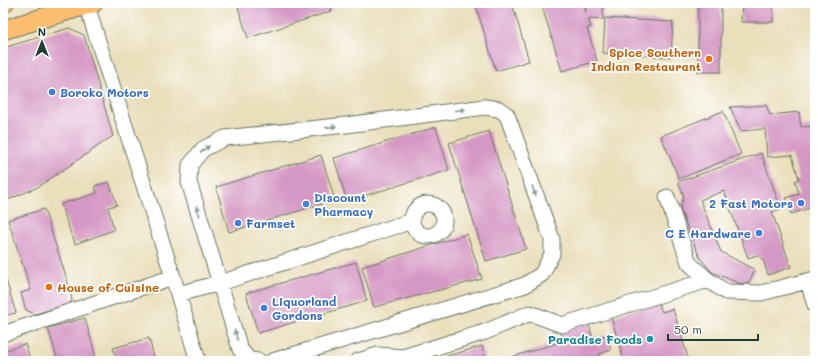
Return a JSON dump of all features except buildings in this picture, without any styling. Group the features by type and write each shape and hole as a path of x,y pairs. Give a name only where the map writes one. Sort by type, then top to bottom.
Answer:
{"main road":[{"path":"3,30 88,4"}],"street":[{"path":"88,4 198,361"},
{"path":"259,361 249,360 240,349 189,182 190,165 203,149 225,138 354,124 485,107 499,108 507,115 552,239 552,254 542,274 525,285 273,361"},
{"path":"667,197 689,264 708,280 726,292 749,294 761,293 812,280 815,305"},
{"path":"178,294 220,283 412,222"},
{"path":"3,334 173,278"},
{"path":"358,361 378,355 403,357 485,332 530,313 562,325 708,280"}],"place":[{"name":"Spice Southern Indian Restaurant","path":"709,59"},
{"name":"Boroko Motors","path":"52,92"},
{"name":"2 Fast Motors","path":"801,203"},
{"name":"Discount Pharmacy","path":"306,204"},
{"name":"Farmset","path":"238,223"},
{"name":"C E Hardware","path":"759,233"},
{"name":"House of Cuisine","path":"49,287"},
{"name":"Liquorland Gordons","path":"264,308"},
{"name":"Paradise Foods","path":"650,339"}]}
